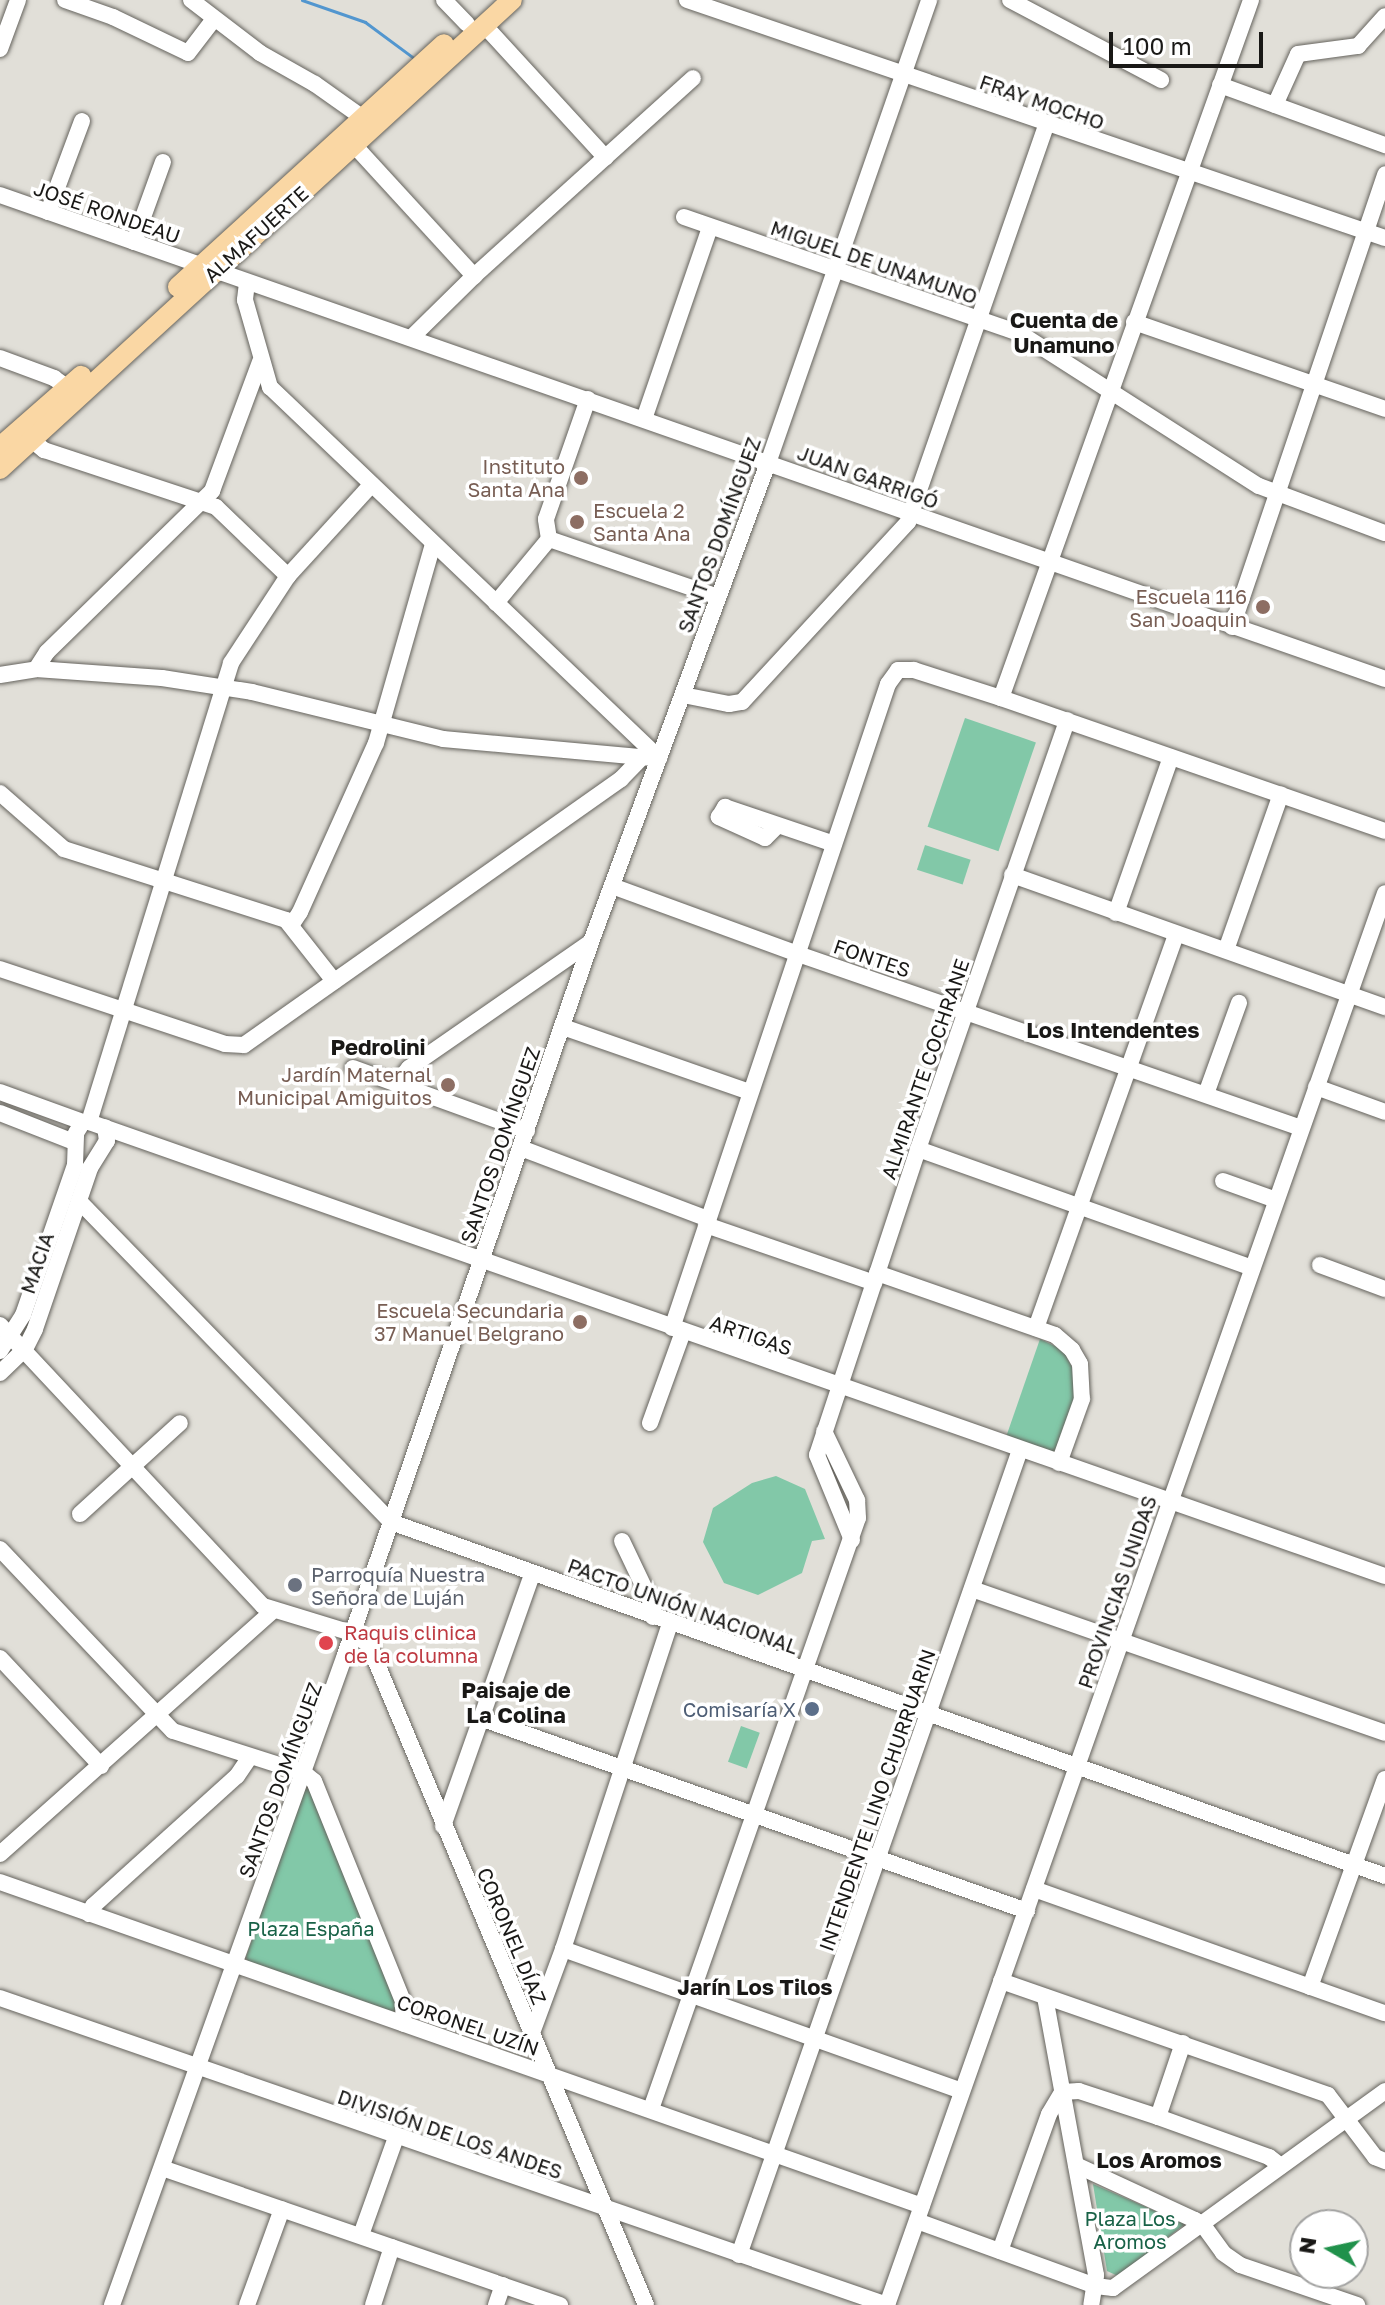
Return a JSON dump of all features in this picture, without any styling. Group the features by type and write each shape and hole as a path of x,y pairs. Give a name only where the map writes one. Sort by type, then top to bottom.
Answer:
{"main road":[{"name":"ALMAFUERTE","path":"0,447 354,145 476,25 494,0"},
{"name":"ALMAFUERTE","path":"0,469 363,118 476,25 512,0"}],"street":[{"path":"0,49 18,0"},
{"path":"65,0 113,17 188,53 214,19"},
{"path":"191,0 260,53 315,84 363,118"},
{"path":"444,0 476,25 606,158"},
{"name":"FRAY MOCHO","path":"687,0 1046,125 1385,238"},
{"name":"SANTOS DOMÍNGUEZ","path":"112,2305 304,1773 612,886 650,758 683,695 837,269 929,0"},
{"path":"1010,0 1161,80"},
{"path":"1001,698 1250,0"},
{"path":"1275,105 1298,54 1358,46 1385,16"},
{"path":"411,338 474,276 693,78"},
{"path":"1220,85 1385,145"},
{"path":"48,212 82,121"},
{"path":"683,695 729,704 742,702 913,514 1046,125"},
{"path":"354,145 474,276"},
{"path":"134,242 163,162"},
{"path":"1232,627 1385,174"},
{"name":"JOSÉ RONDEAU","path":"0,195 208,269"},
{"name":"MIGUEL DE UNAMUNO","path":"684,217 1021,334 1276,494 1385,533"},
{"path":"644,419 710,227"},
{"name":"JUAN GARRIGÓ","path":"208,269 1385,679"},
{"path":"247,283 245,300 260,362 270,387 496,603 650,758"},
{"path":"1134,322 1385,409"},
{"path":"0,358 54,378 68,388"},
{"path":"36,669 47,652 202,502 220,476 260,362"},
{"path":"496,603 549,539 546,519 588,399"},
{"path":"32,440 44,450 223,511 288,576"},
{"path":"92,1124 121,1010 222,686 236,655 288,576 371,485"},
{"path":"549,539 718,597"},
{"path":"292,924 383,725 433,544"},
{"path":"0,675 36,669 222,686 443,739 650,758"},
{"path":"650,1423 707,1222 892,675 898,670 914,670 1001,698 1385,831"},
{"name":"ALMIRANTE COCHRANE","path":"651,2109 852,1540 817,1460 824,1431 965,1011 1067,720"},
{"path":"1116,913 1171,757"},
{"path":"0,969 225,1044 251,1042 650,758"},
{"path":"0,793 64,849 277,916 292,924 334,981"},
{"path":"1226,950 1281,794"},
{"path":"777,826 834,844"},
{"path":"1012,875 1385,1007"},
{"name":"FONTES","path":"612,886 798,954 1301,1128"},
{"name":"PROVINCIAS UNIDAS","path":"887,2305 1385,895"},
{"path":"1036,1328 1082,1206 1176,934"},
{"path":"396,1084 409,1068 591,942"},
{"path":"1206,1094 1239,1003"},
{"path":"563,1027 750,1092"},
{"path":"353,1068 527,1131"},
{"path":"1316,1087 1385,1112"},
{"name":"ARTIGAS","path":"0,1092 1385,1576"},
{"path":"0,1113 98,1157"},
{"name":"MACIA","path":"0,1351 6,1330 23,1315 75,1165 75,1146 92,1124 107,1141 90,1168 25,1349 0,1373"},
{"path":"521,1148 707,1222 1055,1335 1072,1350 1082,1376 1082,1399 1059,1463"},
{"path":"918,1149 1252,1268"},
{"path":"1223,1181 1276,1200"},
{"name":"PACTO UNIÓN NACIONAL","path":"79,1201 391,1522 670,1624 1385,1876"},
{"path":"1320,1265 1385,1289"},
{"path":"6,1330 256,1600 274,1610 352,1633"},
{"path":"80,1514 180,1423"},
{"name":"INTENDENTE LINO CHURRUARIN","path":"739,2255 1020,1450"},
{"path":"622,1541 652,1604 653,1617"},
{"path":"1,1553 157,1716 181,1735 304,1773 317,1787 403,2001 404,2024"},
{"path":"443,1826 532,1574"},
{"path":"972,1589 1385,1733"},
{"path":"0,1854 274,1610"},
{"path":"532,2033 563,1949 670,1624"},
{"name":"CORONEL DÍAZ","path":"352,1633 369,1645 646,2305"},
{"path":"0,1658 101,1766"},
{"path":"483,1719 1027,1911"},
{"path":"89,1914 93,1906 237,1776 250,1757"},
{"path":"1310,1987 1385,1779"},
{"name":"CORONEL UZÍN","path":"0,1882 651,2109 920,2213 1000,2251 1096,2286"},
{"path":"1034,1889 1385,2013"},
{"path":"563,1949 961,2091"},
{"path":"1001,1981 1328,2095 1375,2157 1385,2161"},
{"path":"1045,1997 1096,2286 1091,2305"},
{"name":"DIVISIÓN DE LOS ANDES","path":"0,1998 887,2305"},
{"path":"1158,2117 1183,2043"},
{"path":"1062,2092 1079,2091 1158,2117 1269,2157 1281,2166"},
{"path":"1096,2286 1116,2287 1385,2091"},
{"path":"1000,2251 1049,2114 1062,2092"},
{"path":"361,2235 396,2137"},
{"path":"1076,2165 1203,2225 1223,2253 1240,2265 1357,2305"},
{"path":"162,2168 560,2305"},
{"path":"247,2305 282,2209"},
{"path":"373,2305 392,2247"},
{"path":"496,2305 503,2285"}],"green space":[{"path":"965,718 1036,742 998,851 928,827"},
{"path":"925,845 971,860 963,885 917,870"},
{"path":"1040,1339 1063,1350 1076,1375 1074,1405 1056,1455 1006,1437"},
{"path":"776,1476 805,1489 825,1539 812,1541 802,1573 758,1595 724,1583 703,1542 713,1508 752,1483"},
{"path":"741,1726 760,1733 747,1769 728,1762"},
{"name":"Plaza España","path":"304,1789 309,1789 398,2006 397,2018 248,1963 246,1957"},
{"name":"Plaza Los Aromos","path":"1093,2184 1185,2224 1118,2276 1107,2271"}],"waterway":[{"path":"302,0 365,22 415,59"}],"place":[{"name":"Instituto Santa Ana","path":"581,478"},
{"name":"Escuela 2 Santa Ana","path":"577,522"},
{"name":"Escuela 116 San Joaquin","path":"1263,607"},
{"name":"Jardín Maternal Municipal Amiguitos","path":"448,1085"},
{"name":"Escuela Secundaria 37 Manuel Belgrano","path":"580,1322"},
{"name":"Parroquía Nuestra Señora de Luján","path":"295,1585"},
{"name":"Raquis clinica de la columna","path":"326,1643"},
{"name":"Comisaría X","path":"812,1709"}],"district":[{"name":"Cuenta de Unamuno","path":"1064,332"},
{"name":"Los Intendentes","path":"1113,1030"},
{"name":"Pedrolini","path":"378,1047"},
{"name":"Paisaje de La Colina","path":"516,1702"},
{"name":"Jarín Los Tilos","path":"755,1987"},
{"name":"Los Aromos","path":"1159,2160"}]}
